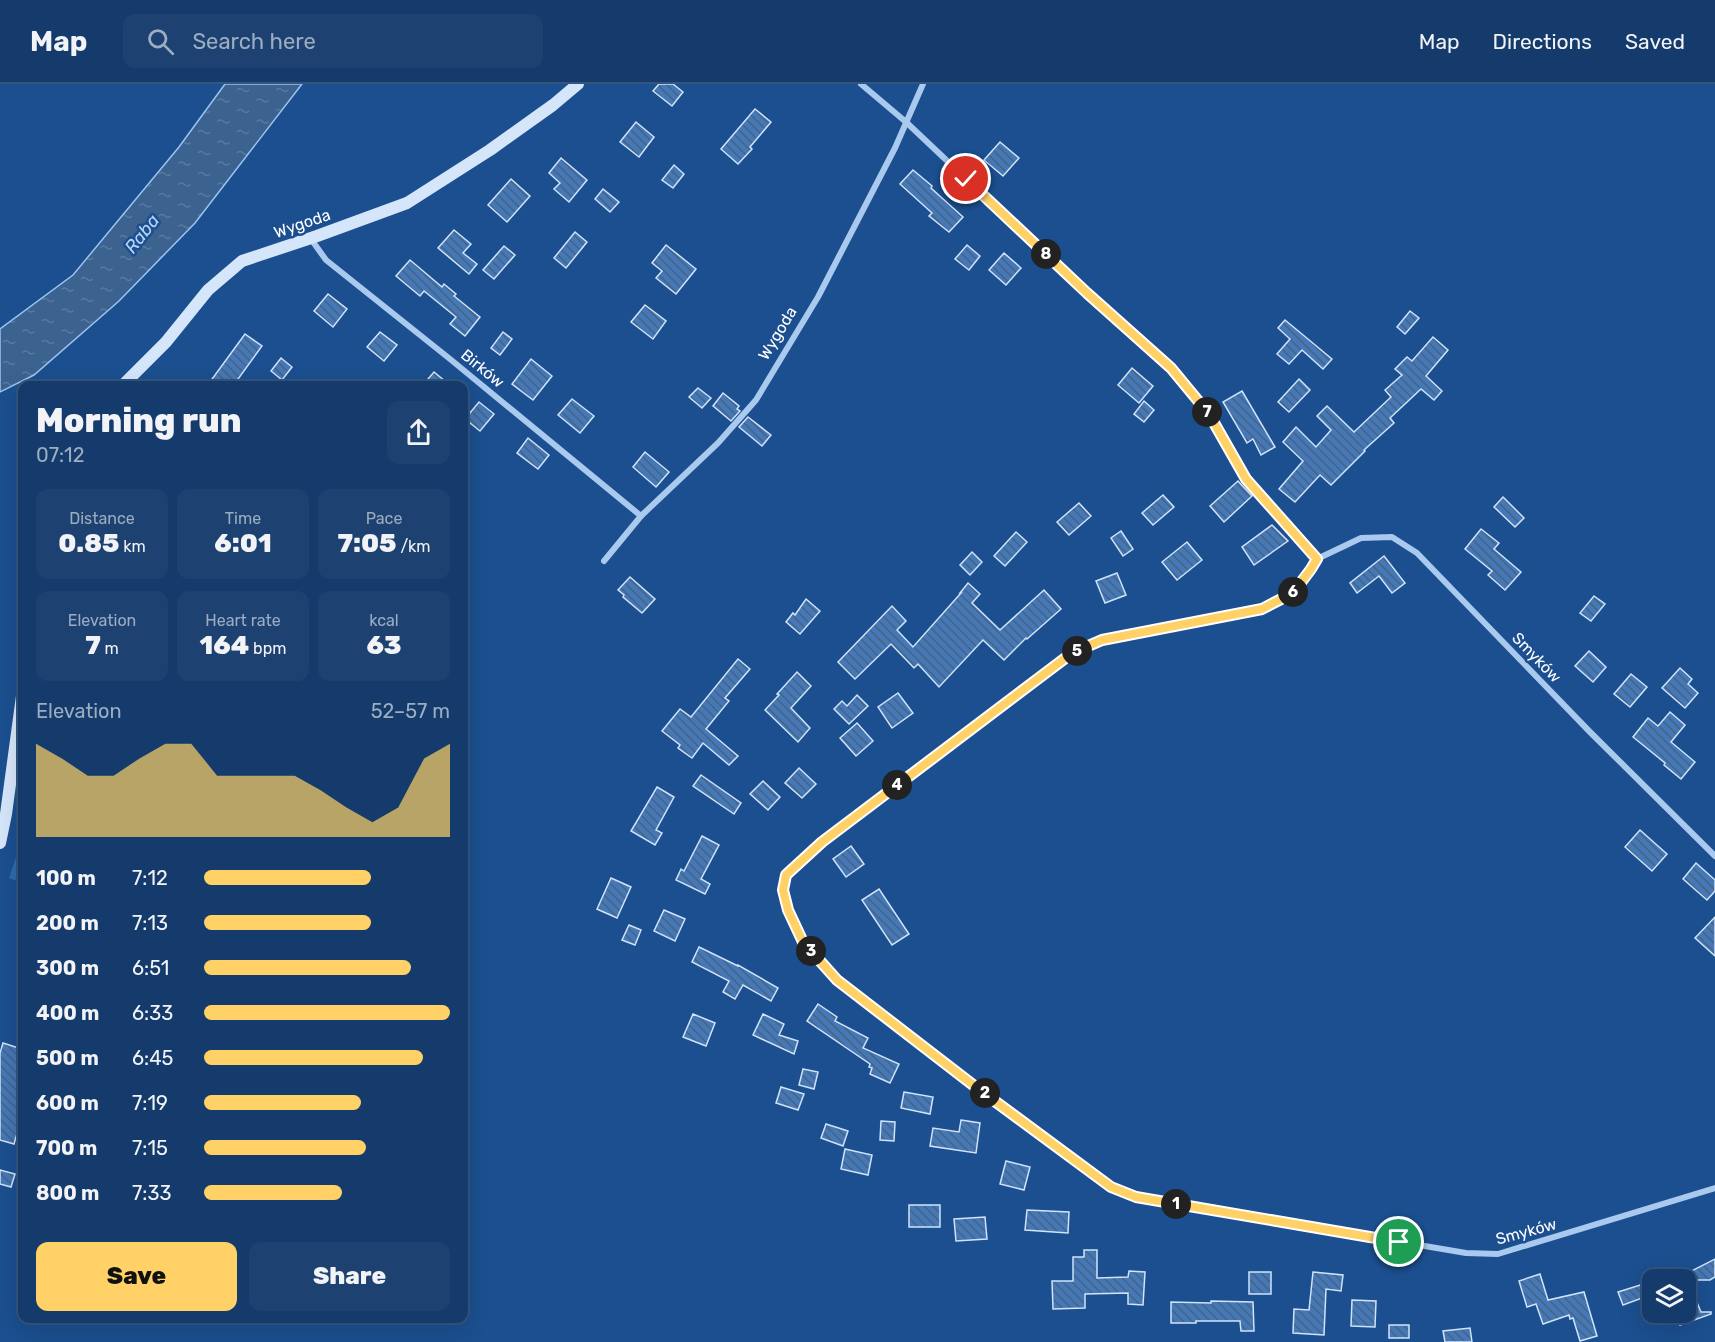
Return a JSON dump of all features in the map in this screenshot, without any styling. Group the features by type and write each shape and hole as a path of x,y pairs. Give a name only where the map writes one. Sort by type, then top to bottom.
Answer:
{"street":[{"name":"Wygoda","path":"127,381 166,342 208,290 242,261 408,202 490,150 553,105 578,84"},
{"path":"861,84 906,122 1087,293 1171,368 1209,414 1246,479 1317,559"},
{"name":"Wygoda","path":"604,561 641,516 718,443 756,400 818,297 895,148 923,84"},
{"name":"Birków","path":"311,238 326,260 641,516"},
{"name":"Smyków","path":"1715,856 1590,732 1417,553 1392,537 1361,538 1317,559 1293,593 1262,609 1102,640 1072,653 822,842 786,875 783,890 788,910 803,942 837,980 1111,1187 1136,1197 1466,1253 1498,1254 1715,1188"},
{"path":"0,843 18,726"}],"shaded area":[{"path":"18,851 18,881 9,878"}],"water":[{"name":"Raba","path":"225,84 302,84 195,223 119,301 34,375 0,392 0,329 73,275 179,147"}],"building":[{"path":"659,84 673,84 683,92 672,106 653,91"},
{"path":"755,109 771,122 738,164 721,149"},
{"path":"636,122 654,137 639,157 620,142"},
{"path":"1000,142 1019,158 1003,176 984,160"},
{"path":"561,158 587,180 569,202 554,189 560,183 549,173"},
{"path":"674,165 684,174 673,188 662,180"},
{"path":"913,170 963,217 949,232 929,216 932,213 900,184"},
{"path":"511,179 530,196 507,222 488,205"},
{"path":"603,189 619,202 610,212 595,199"},
{"path":"454,230 471,244 463,253 477,264 469,274 438,248"},
{"path":"575,232 587,242 566,268 554,258"},
{"path":"666,245 696,269 676,294 656,278 662,271 652,263"},
{"path":"967,245 980,256 969,270 955,259"},
{"path":"504,246 515,255 494,279 483,270"},
{"path":"1004,253 1021,268 1006,285 989,270"},
{"path":"410,260 442,287 444,284 456,294 454,296 480,317 465,336 450,324 456,317 424,291 420,296 396,276"},
{"path":"328,294 347,309 333,327 314,311"},
{"path":"645,305 666,321 653,339 631,322"},
{"path":"1410,311 1419,318 1405,334 1397,327"},
{"path":"1285,320 1332,359 1323,369 1302,350 1289,364 1277,354 1290,339 1278,328"},
{"path":"380,332 397,345 384,361 367,347"},
{"path":"503,332 512,339 500,355 491,348"},
{"path":"245,334 262,346 237,381 211,381"},
{"path":"1433,337 1448,350 1426,376 1442,391 1434,400 1421,389 1390,418 1394,423 1331,485 1320,475 1295,502 1279,489 1303,461 1283,442 1296,427 1316,447 1331,430 1317,416 1327,406 1354,432 1391,397 1385,390 1402,375 1395,369 1407,357 1412,361"},
{"path":"281,358 292,367 282,380 271,371"},
{"path":"531,359 552,376 533,400 512,384"},
{"path":"1132,368 1153,386 1139,403 1118,385"},
{"path":"434,372 445,381 426,381"},
{"path":"1299,379 1310,390 1289,412 1278,402"},
{"path":"698,388 711,398 702,408 689,397"},
{"path":"1242,391 1275,447 1261,455 1253,439 1247,443 1223,402"},
{"path":"723,393 739,406 737,409 740,411 731,421 713,406"},
{"path":"572,399 594,416 580,433 558,415"},
{"path":"1144,401 1154,410 1144,422 1134,414"},
{"path":"479,402 494,414 480,431 468,421 468,415"},
{"path":"748,417 771,435 762,446 739,427"},
{"path":"528,438 549,455 538,469 517,453"},
{"path":"645,452 669,472 656,487 633,467"},
{"path":"1238,481 1252,496 1224,522 1210,506"},
{"path":"1163,495 1174,507 1153,525 1142,513"},
{"path":"1503,497 1524,518 1515,527 1494,507"},
{"path":"1079,503 1091,516 1069,535 1057,522"},
{"path":"1272,525 1288,541 1254,565 1242,547"},
{"path":"1481,529 1499,543 1494,549 1521,572 1505,590 1488,575 1492,571 1465,549"},
{"path":"1121,531 1133,549 1123,556 1111,538"},
{"path":"1016,532 1027,542 1005,566 994,556"},
{"path":"1187,542 1202,560 1177,580 1162,562"},
{"path":"972,552 982,562 970,575 960,565"},
{"path":"1384,556 1405,583 1392,593 1379,576 1357,593 1350,583"},
{"path":"1117,573 1126,595 1105,603 1096,581"},
{"path":"630,577 655,599 642,613 618,590"},
{"path":"968,583 980,594 972,603 1000,630 1044,590 1061,609 1004,660 983,640 939,687 918,664 914,668 891,644 855,679 838,662 892,606 906,621 897,630 913,647"},
{"path":"1594,596 1605,604 1591,621 1580,613"},
{"path":"806,599 820,611 800,634 786,622 793,613 795,615"},
{"path":"1589,651 1606,667 1593,682 1575,666"},
{"path":"738,659 750,669 725,698 729,701 706,729 738,756 729,765 703,743 692,758 678,748 680,745 662,731 680,709 691,717"},
{"path":"1680,668 1692,679 1688,684 1698,693 1685,708 1662,688"},
{"path":"797,672 811,686 791,708 810,728 798,742 765,710"},
{"path":"1631,674 1647,687 1630,707 1614,694"},
{"path":"898,693 913,713 892,728 878,707"},
{"path":"857,695 868,706 849,724 834,709 842,701 847,706"},
{"path":"1670,712 1685,725 1671,742 1695,762 1681,779 1633,737 1648,718 1658,726"},
{"path":"857,723 873,741 856,756 840,738"},
{"path":"799,768 816,784 802,798 785,783"},
{"path":"701,775 741,803 734,814 693,786"},
{"path":"763,781 780,797 768,810 750,794"},
{"path":"657,787 674,797 656,830 662,833 655,845 631,831"},
{"path":"1640,830 1667,854 1652,871 1625,847"},
{"path":"702,836 719,845 701,879 710,884 705,894 676,880 681,869 684,871"},
{"path":"851,846 864,864 846,877 833,859"},
{"path":"1696,863 1715,880 1715,891 1707,900 1683,879"},
{"path":"611,878 631,887 617,918 597,909"},
{"path":"879,889 909,934 892,945 862,900"},
{"path":"664,910 685,919 675,941 654,931"},
{"path":"1715,917 1715,956 1695,938"},
{"path":"629,925 641,930 635,945 622,940"},
{"path":"699,947 738,965 778,988 771,1001 743,985 735,999 723,992 729,981 692,962"},
{"path":"818,1004 837,1017 835,1021 868,1038 863,1048 899,1064 890,1083 870,1074 872,1068 869,1067 870,1064 807,1021"},
{"path":"693,1014 715,1023 706,1046 683,1037"},
{"path":"763,1014 784,1024 779,1035 798,1041 794,1054 753,1035"},
{"path":"3,1043 18,1048 18,1130 14,1144 0,1140 0,1053"},
{"path":"803,1069 818,1072 814,1089 799,1085"},
{"path":"781,1087 804,1094 798,1110 776,1103"},
{"path":"904,1092 933,1097 930,1114 901,1108"},
{"path":"961,1120 980,1123 976,1153 930,1146 933,1128 959,1132"},
{"path":"881,1121 895,1122 894,1141 880,1140"},
{"path":"826,1124 848,1131 843,1146 821,1138"},
{"path":"845,1149 872,1155 868,1175 841,1169"},
{"path":"1006,1161 1030,1167 1024,1190 1000,1184"},
{"path":"0,1170 15,1174 11,1187 0,1184"},
{"path":"909,1205 940,1205 940,1227 909,1227"},
{"path":"1027,1210 1069,1212 1068,1233 1025,1230"},
{"path":"985,1217 987,1239 956,1241 954,1219"},
{"path":"1084,1250 1097,1250 1097,1278 1128,1277 1129,1271 1145,1272 1143,1305 1128,1304 1128,1293 1085,1294 1085,1308 1053,1309 1052,1281 1073,1281 1073,1257 1084,1257"},
{"path":"1715,1259 1715,1277 1710,1280 1696,1280 1695,1269"},
{"path":"1249,1272 1271,1272 1271,1294 1249,1294"},
{"path":"1313,1272 1343,1275 1341,1291 1326,1289 1324,1335 1293,1333 1294,1309 1309,1310"},
{"path":"1540,1274 1548,1300 1584,1292 1597,1336 1580,1341 1573,1318 1570,1319 1569,1315 1543,1324 1536,1304 1527,1307 1519,1281"},
{"path":"1642,1284 1642,1298 1623,1305 1618,1292"},
{"path":"1352,1300 1376,1301 1375,1327 1351,1326"},
{"path":"1696,1300 1701,1312 1711,1312 1696,1319"},
{"path":"1211,1301 1253,1302 1254,1331 1241,1331 1240,1321 1171,1323 1171,1302 1211,1303"},
{"path":"1389,1325 1409,1325 1409,1338 1389,1338"},
{"path":"1470,1328 1472,1342 1445,1342 1443,1331"}],"route":[{"path":"966,179 1171,368 1209,414 1246,479 1317,559 1293,593 1262,609 1102,640 1072,653 822,842 786,875 783,890 788,910 803,942 837,980 1111,1187 1136,1197 1399,1242"}]}
